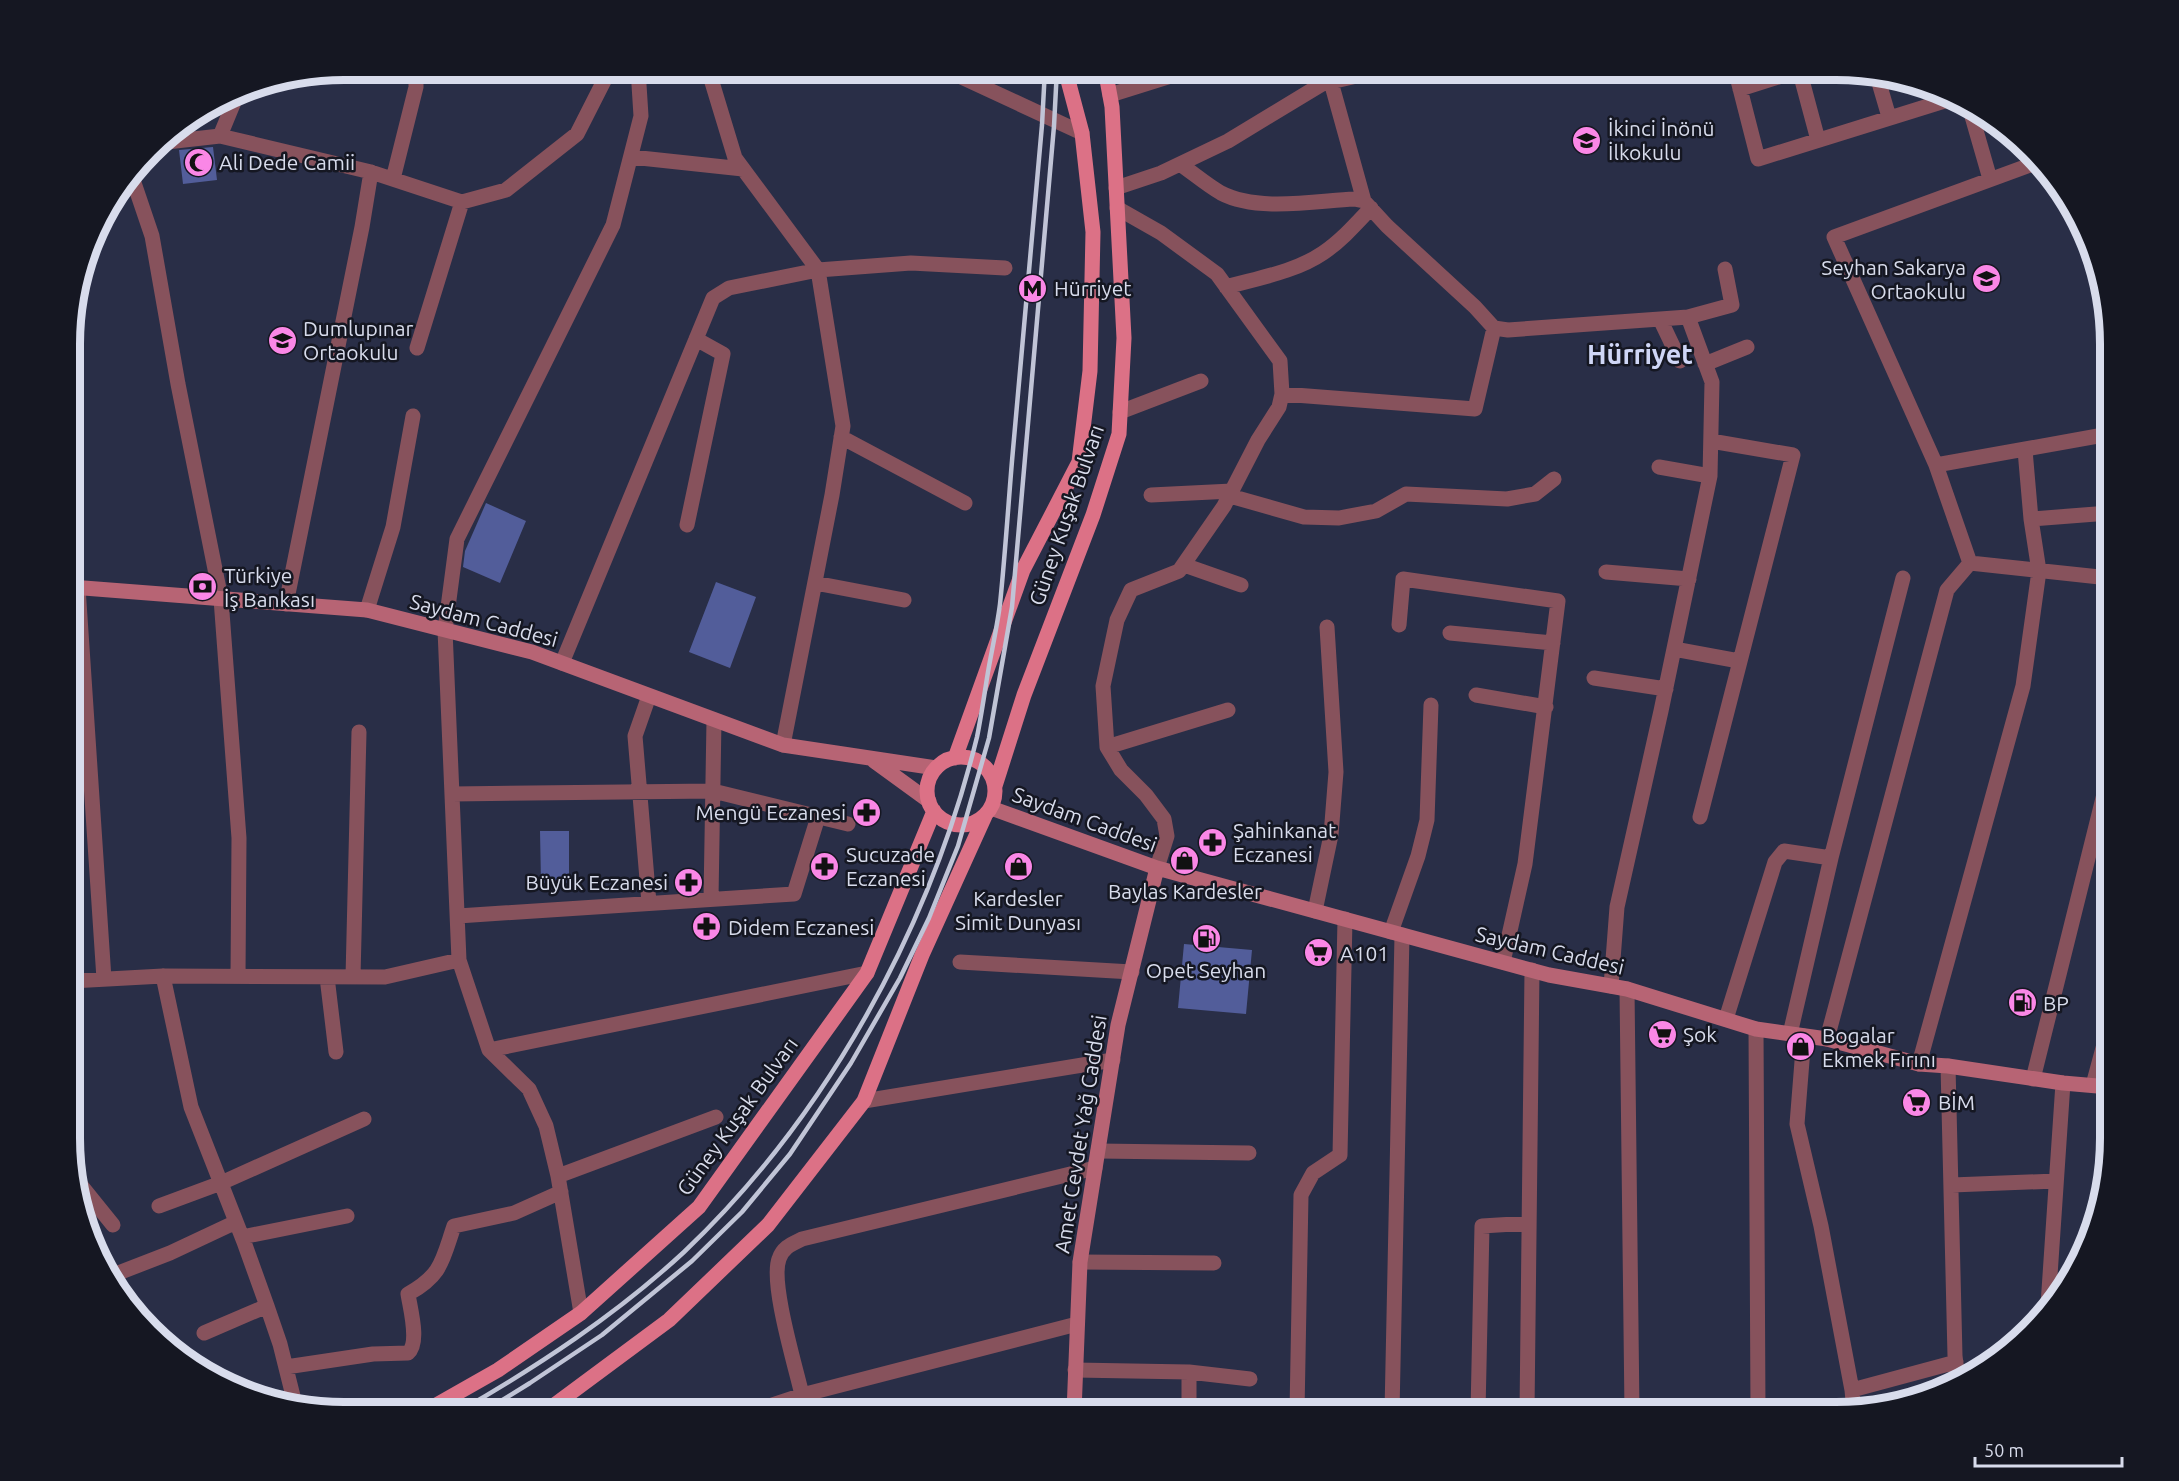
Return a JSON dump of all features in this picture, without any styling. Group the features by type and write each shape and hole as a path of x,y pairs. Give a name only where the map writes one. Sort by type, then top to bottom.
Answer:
{"main road":[{"name":"Güney Kuşak Bulvarı","path":"955,758 1023,570 1079,462 1090,371 1093,232 1082,133 1068,80"},
{"name":"Güney Kuşak Bulvarı","path":"995,786 1024,694 1093,515 1119,434 1124,338 1110,94 1107,80"},
{"name":"Saydam Caddesi","path":"80,587 367,610 532,652 783,745 936,768"},
{"path":"570,1402 669,1320 768,1225 864,1101 922,956 995,797 995,786 986,767 977,760 966,757 945,761 936,768 930,778 928,789 931,806"},
{"path":"872,759 931,806 942,819 952,824 975,823 988,812"},
{"name":"Güney Kuşak Bulvarı","path":"442,1402 498,1370 581,1313 699,1207 867,973 931,806"},
{"name":"Saydam Caddesi","path":"988,812 1157,868 1532,970 1627,989 1756,1029 1827,1039 1919,1064 2100,1086"},
{"name":"Amet Cevdet Yağ Caddesi","path":"1074,1402 1080,1262 1118,1025 1157,868"}],"street":[{"path":"393,179 416,80"},
{"path":"175,141 220,136 371,172 462,202 506,190 577,134 605,80"},
{"path":"581,1313 561,1192 546,1126 529,1089 489,1050 459,960 445,630 457,539 613,225 641,116 639,80"},
{"path":"711,80 735,158 818,270 843,426 783,745"},
{"path":"968,80 1082,133"},
{"path":"1110,94 1156,80"},
{"path":"1116,188 1161,173 1228,141 1323,84 1340,80"},
{"path":"1738,80 1758,159 1942,102"},
{"path":"1740,89 1767,80"},
{"path":"1804,80 1818,140"},
{"path":"1331,82 1367,205"},
{"path":"1879,84 1889,117"},
{"path":"220,136 233,104"},
{"path":"1973,118 1990,179"},
{"path":"631,157 743,169"},
{"path":"1180,164 1222,194 1245,201 1277,204 1354,199 1367,205 1494,328 1508,330 1688,317 1732,305 1725,269"},
{"path":"1970,564 1936,465 1834,237 2030,165"},
{"path":"286,604 371,172"},
{"path":"134,183 152,236 178,384 221,599 239,838 238,976"},
{"path":"417,348 462,202"},
{"path":"1226,287 1286,271 1322,254 1345,236 1367,205"},
{"path":"1117,207 1161,233 1217,274 1280,362 1282,394 1279,407 1258,440 1231,494 1184,565 1179,571 1131,590 1117,620 1103,686 1107,747 1121,770 1146,795 1164,819 1167,836 1157,868"},
{"path":"562,663 713,298 729,288 818,270 911,263 1005,268"},
{"path":"1611,986 1617,907 1666,689 1710,476 1712,382 1688,317"},
{"path":"1660,320 1680,362"},
{"path":"1282,394 1475,409 1494,328"},
{"path":"687,525 723,354 696,339"},
{"path":"1705,364 1747,347"},
{"path":"1120,412 1201,381"},
{"path":"367,610 393,527 413,416"},
{"path":"1936,465 2100,436"},
{"path":"841,437 965,503"},
{"path":"1700,817 1793,455 1711,441"},
{"path":"1919,1064 2023,686 2039,571 2031,519 2025,450"},
{"path":"1659,467 1710,476"},
{"path":"1151,495 1231,494 1304,517 1339,518 1377,510 1406,494 1507,499 1535,494 1554,479"},
{"path":"2031,519 2100,514"},
{"path":"1970,564 2100,577"},
{"path":"1827,1039 1947,590 1970,564"},
{"path":"1184,565 1241,585"},
{"path":"1606,572 1689,579"},
{"path":"1853,1401 1821,1226 1797,1124 1797,1035 1831,858 1903,578"},
{"path":"1399,625 1403,579 1558,601 1525,864 1503,962"},
{"path":"815,583 903,600"},
{"path":"1315,911 1331,835 1336,772 1327,627"},
{"path":"1450,633 1553,643"},
{"path":"1674,649 1739,661"},
{"path":"80,655 104,979"},
{"path":"1594,678 1666,689"},
{"path":"1476,695 1546,707"},
{"path":"649,696 636,736 649,903"},
{"path":"1392,1402 1397,933 1427,820 1431,705"},
{"path":"1107,747 1228,710"},
{"path":"711,899 714,720"},
{"path":"353,977 359,732"},
{"path":"452,794 712,791 848,824"},
{"path":"458,916 794,894 818,817"},
{"path":"2033,1079 2100,821"},
{"path":"1726,1019 1775,862 1784,851 1831,858"},
{"path":"1297,1402 1301,1195 1313,1173 1340,1155 1345,919"},
{"path":"80,980 163,976 385,977 459,960"},
{"path":"960,962 1132,972"},
{"path":"1527,1402 1532,970"},
{"path":"489,1050 867,973"},
{"path":"163,976 191,1107 267,1306 293,1396"},
{"path":"327,977 336,1052"},
{"path":"1627,989 1632,1402"},
{"path":"1756,1029 1758,1402"},
{"path":"2093,1085 2100,1059"},
{"path":"864,1101 1113,1060"},
{"path":"1948,1066 1957,1371"},
{"path":"2049,1293 2063,1083"},
{"path":"558,1176 717,1116"},
{"path":"159,1206 221,1183 364,1119"},
{"path":"1098,1151 1249,1153"},
{"path":"802,1395 778,1294 778,1261 786,1246 802,1239 1095,1168"},
{"path":"1952,1185 2056,1181"},
{"path":"85,1191 113,1225"},
{"path":"286,1367 373,1354 408,1353 412,1350 413,1327 408,1294 426,1284 440,1267 454,1226 514,1213 561,1192"},
{"path":"242,1237 347,1216"},
{"path":"118,1273 170,1253 236,1222"},
{"path":"1479,1402 1482,1226 1529,1223"},
{"path":"1080,1262 1214,1263"},
{"path":"204,1333 267,1306"},
{"path":"781,1402 1077,1324"},
{"path":"1852,1390 1956,1362"},
{"path":"1075,1370 1190,1372 1250,1378"},
{"path":"1189,1402 1190,1372"}],"building":[{"name":"Ali Dede Camii","path":"213,147 217,180 183,184 179,150"},
{"path":"486,503 526,521 500,583 463,567 465,551"},
{"path":"716,582 756,597 730,668 689,652"},
{"path":"540,831 569,831 569,883 541,883"},
{"path":"1184,944 1252,950 1246,1014 1178,1008"}],"railway":[{"path":"475,1402 547,1358 604,1318 684,1252 736,1199 784,1141 827,1080 866,1015 901,948 932,879 957,808 977,737 1000,604 1044,80"},
{"path":"499,1402 602,1335 692,1261 742,1212 790,1154 851,1063 900,978 929,918 958,846 989,738 1012,607 1056,80"}],"place":[{"name":"İkinci İnönü İlkokulu","path":"1587,140"},
{"name":"Ali Dede Camii","path":"198,162"},
{"name":"Seyhan Sakarya Ortaokulu","path":"1987,279"},
{"name":"Hürriyet","path":"1033,288"},
{"name":"Dumlupınar Ortaokulu","path":"282,340"},
{"name":"Türkiye İş Bankası","path":"203,587"},
{"name":"Mengü Eczanesi","path":"867,812"},
{"name":"Şahinkanat Eczanesi","path":"1212,842"},
{"name":"Baylas Kardesler","path":"1185,860"},
{"name":"Sucuzade Eczanesi","path":"825,866"},
{"name":"Kardesler Simit Dunyası","path":"1018,867"},
{"name":"Büyük Eczanesi","path":"689,882"},
{"name":"Didem Eczanesi","path":"707,927"},
{"name":"Opet Seyhan","path":"1206,939"},
{"name":"A101","path":"1319,953"},
{"name":"BP","path":"2022,1003"},
{"name":"Şok","path":"1662,1034"},
{"name":"Bogalar Ekmek Fırını","path":"1801,1047"},
{"name":"BİM","path":"1917,1102"}],"district":[{"name":"Hürriyet","path":"1640,354"}]}
